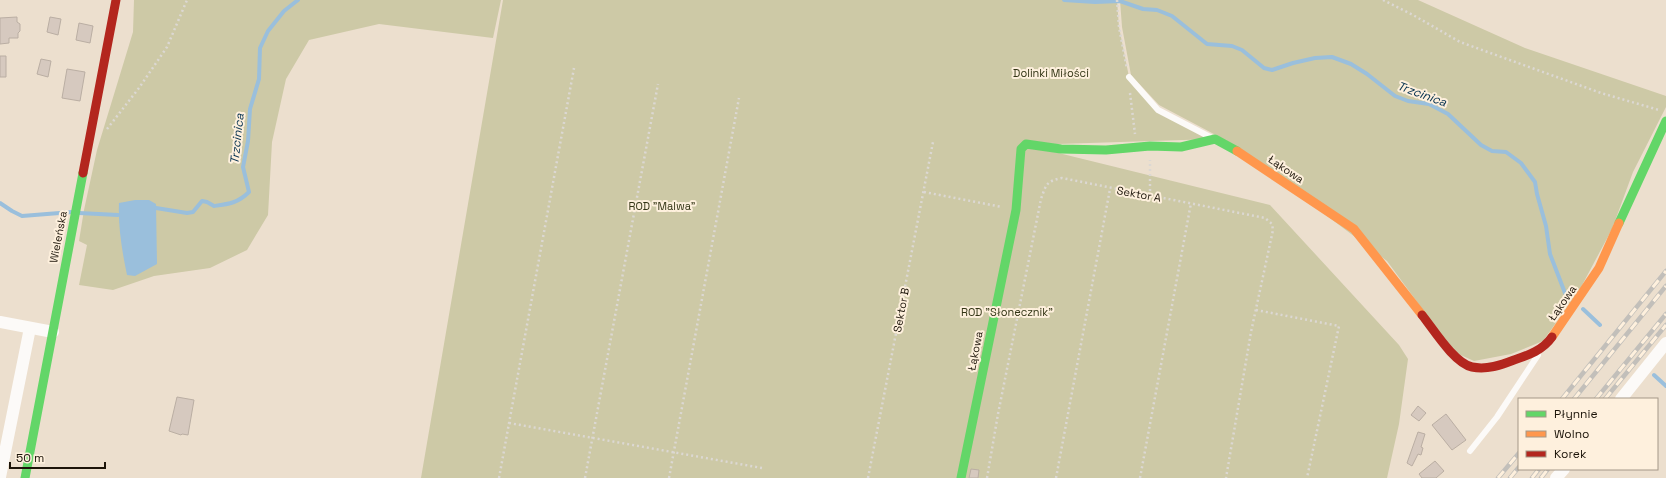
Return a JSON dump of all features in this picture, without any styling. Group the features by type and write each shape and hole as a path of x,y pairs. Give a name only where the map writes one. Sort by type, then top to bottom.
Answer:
{"street":[{"name":"Wieleńska","path":"25,478 116,0"},
{"name":"Łąkowa","path":"961,478 1016,210 1022,149 1026,144 1061,149 1106,150 1150,146 1181,147 1215,139 1234,149 1354,229 1456,358 1471,367 1482,368 1493,367 1538,351 1546,346 1599,268 1666,121"},
{"path":"0,322 52,332"},
{"path":"0,477 30,328"},
{"path":"1622,398 1666,343"},
{"path":"1556,478 1563,470"}],"lane":[{"path":"1129,77 1158,110 1215,139"},
{"path":"1470,451 1524,378 1536,358 1538,351"}],"path":[{"path":"103,134 139,88 167,47 187,0"},
{"path":"1117,0 1119,27 1129,77 1136,148"},
{"path":"1384,0 1460,42 1601,93 1666,112"},
{"path":"499,478 574,68"},
{"path":"585,478 658,84"},
{"path":"669,478 739,98"},
{"name":"Sektor B","path":"868,478 933,142"},
{"path":"1150,146 1150,196"},
{"name":"Sektor A","path":"987,478 998,414 1040,207 1046,185 1051,180 1062,178 1110,189 1265,218 1272,224 1273,230 1256,310 1226,478"},
{"path":"1056,478 1110,189"},
{"path":"924,192 990,205"},
{"path":"1140,478 1191,203"},
{"path":"1256,310 1339,326 1307,478"},
{"path":"509,423 762,468"}],"green space":[{"path":"134,0 501,0 493,38 379,24 309,40 286,79 272,142 268,215 247,250 210,268 154,276 113,290 79,285 87,245 79,241 97,150 133,32"},
{"path":"503,0 1117,0 1119,27 1129,77 1158,110 1215,139 1026,145 1270,205 1399,345 1408,359 1399,424 1387,478 421,478"},
{"path":"1120,0 1418,0 1525,48 1666,96 1666,107 1633,172 1612,229 1580,289 1543,341 1511,354 1474,361 1454,352 1387,261 1229,142 1159,105 1131,75 1122,27"}],"water":[{"path":"135,200 149,200 156,204 157,264 135,276 127,275 119,221 119,203"}],"building":[{"path":"17,17 17,22 20,24 18,38 9,38 9,43 0,44 0,18"},
{"path":"50,17 61,19 58,35 47,32"},
{"path":"79,23 93,26 90,43 76,40"},
{"path":"0,56 6,56 6,77 0,77"},
{"path":"41,59 51,61 48,77 37,74"},
{"path":"67,69 85,72 80,101 62,98"},
{"path":"177,397 194,400 188,435 181,435 169,431"},
{"path":"1418,406 1426,413 1419,421 1411,415"},
{"path":"1446,414 1466,440 1452,450 1432,425"},
{"path":"1418,432 1425,434 1421,447 1423,448 1421,455 1418,454 1412,466 1407,463"},
{"path":"1435,461 1444,471 1436,478 1422,478 1419,474"},
{"path":"971,469 979,470 978,478 969,478"}],"waterway":[{"name":"Trzcinica","path":"156,208 187,213 193,212 202,201 214,206 224,205 237,201 249,192 243,167 248,141 250,109 259,79 260,48 268,31 284,11 298,0"},
{"name":"Trzcinica","path":"1064,0 1095,2 1120,1 1143,9 1157,10 1172,16 1207,44 1232,46 1242,50 1264,68 1272,70 1315,58 1332,57 1351,64 1367,74 1395,96 1408,101 1429,104 1448,114 1481,145 1492,151 1506,152 1521,163 1535,182 1546,226 1550,254 1565,293 1570,298"},
{"name":"Trzcinica","path":"0,203 22,216 72,212"},
{"name":"Trzcinica","path":"79,213 118,215"},
{"name":"Trzcinica","path":"1583,309 1600,325"},
{"name":"Trzcinica","path":"1654,375 1666,386"}],"railway":[{"path":"1563,398 1666,271"},
{"path":"1575,398 1666,286"},
{"path":"1597,398 1666,314"},
{"path":"1606,398 1666,325"},
{"path":"1498,478 1518,454"},
{"path":"1510,478 1518,468"},
{"path":"1532,478 1538,470"},
{"path":"1541,478 1547,470"}],"traffic: fast":[{"path":"1619,223 1666,121"},
{"path":"961,478 1016,210 1021,149 1026,144 1061,149 1106,150 1150,146 1181,147 1215,139 1237,151"},
{"path":"25,478 83,173"}],"traffic: slow":[{"path":"1237,151 1354,229 1422,315"},
{"path":"1552,337 1599,268 1619,223"}],"traffic: jam":[{"path":"83,173 116,0"},
{"path":"1422,315 1451,353 1465,364 1472,367 1483,368 1504,364 1535,352 1552,337"}],"park label":[{"name":"Dolinki Miłości","path":"1051,73"},
{"name":"ROD \"Malwa\"","path":"662,206"},
{"name":"ROD \"Słonecznik\"","path":"1007,312"}]}
